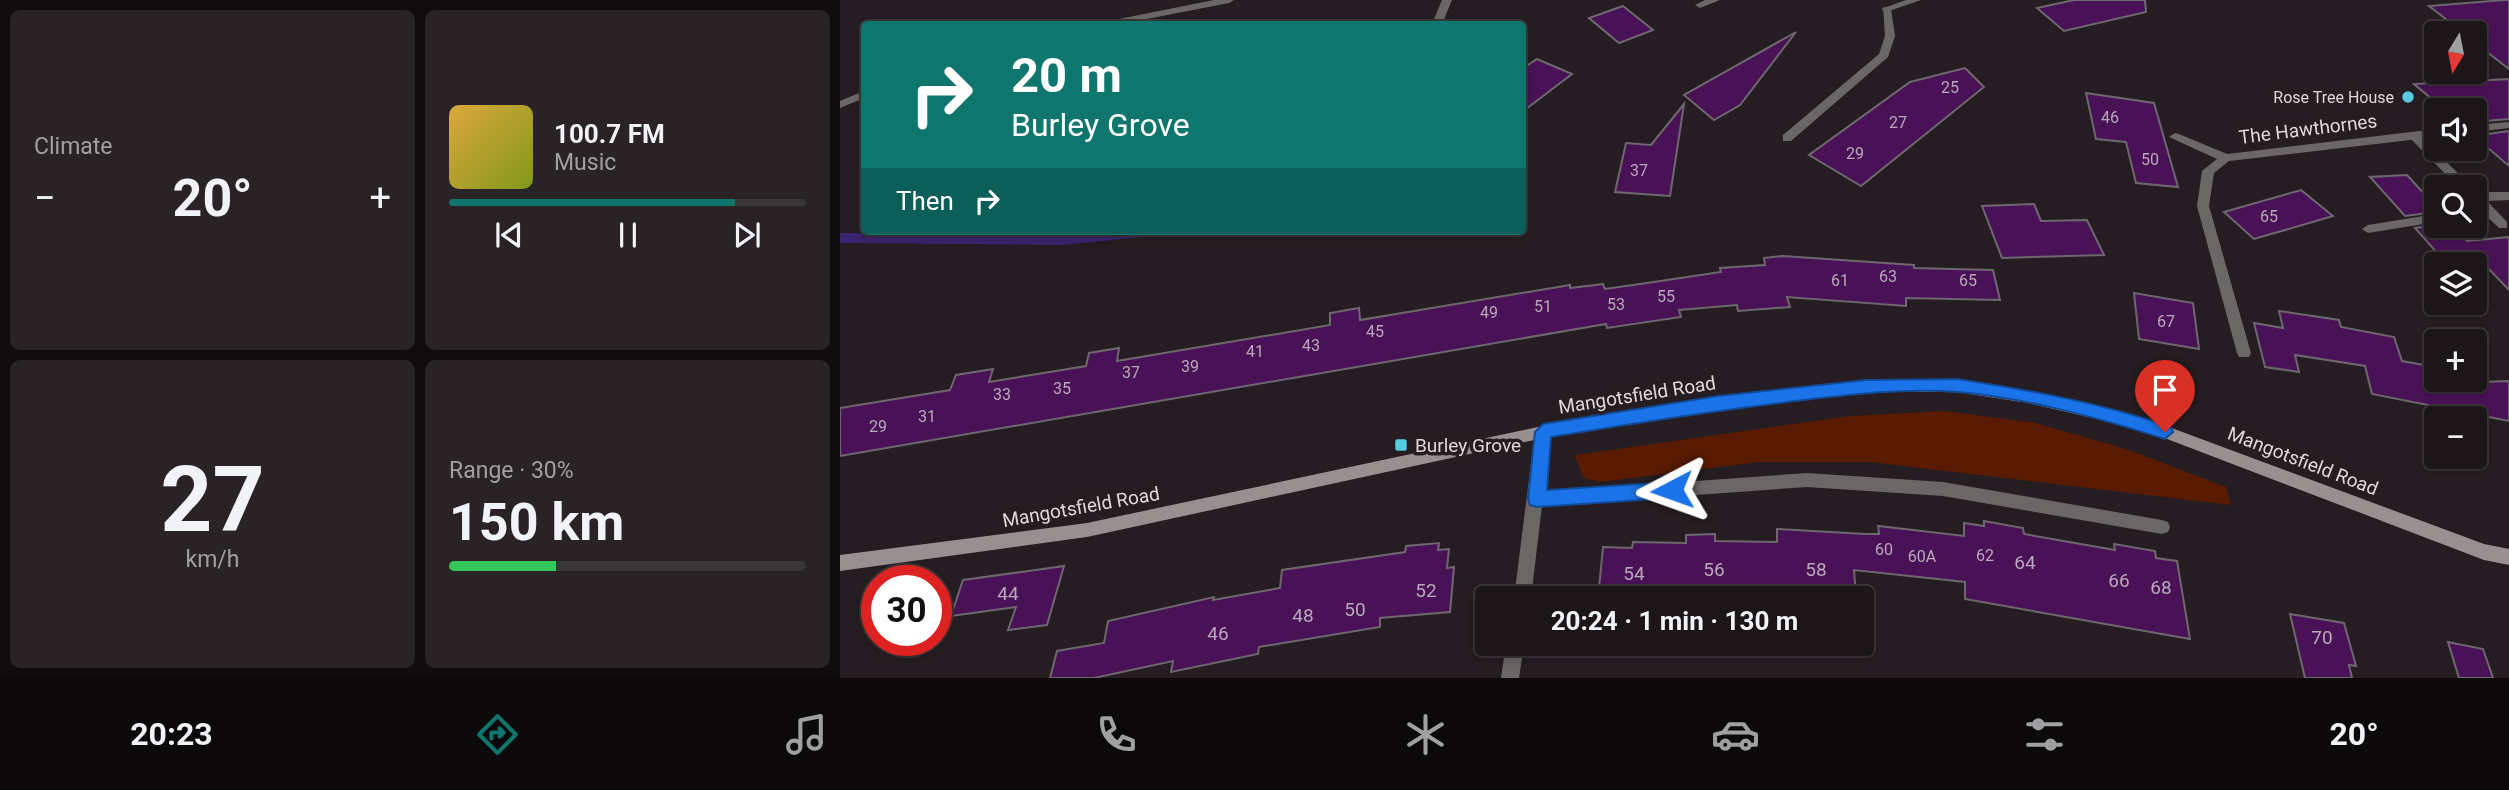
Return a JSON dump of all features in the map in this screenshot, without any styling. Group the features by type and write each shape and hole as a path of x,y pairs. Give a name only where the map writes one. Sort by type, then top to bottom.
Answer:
{"main road":[{"name":"Mangotsfield Road","path":"840,563 1087,530 1543,432 1718,403 1866,386 1957,386 2028,397 2142,424 2484,552 2509,557"}],"street":[{"path":"1124,21 1229,0"},
{"path":"1438,21 1447,0"},
{"path":"1700,5 1715,0"},
{"path":"1787,138 1884,55 1890,36 1886,9 1916,0"},
{"path":"840,105 861,95"},
{"path":"2487,128 2509,125"},
{"name":"The Hawthornes","path":"2175,137 2226,158 2424,135"},
{"path":"2415,136 2453,175"},
{"name":"The Hawthornes","path":"2226,158 2208,171 2203,206 2244,353"},
{"path":"2487,201 2509,195"},
{"path":"2487,212 2502,225"},
{"path":"2368,229 2424,220"},
{"path":"1524,586 1537,499 1543,432"},
{"path":"1537,499 1807,480 1943,489 2162,527"},
{"path":"1510,678 1514,656"}],"shaded area":[{"path":"1944,411 2035,423 2126,449 2226,487 2231,505 1870,462 1759,462 1600,482 1583,478 1575,455 1851,416"}],"building":[{"path":"2074,0 2145,0 2146,12 2064,31 2037,8"},
{"path":"2509,0 2509,69 2487,52 2487,21 2448,21 2429,6"},
{"path":"1623,6 1653,30 1619,43 1589,18"},
{"path":"1796,32 1740,105 1714,120 1684,95"},
{"path":"1537,59 1572,74 1526,109 1526,66"},
{"path":"1965,68 1984,87 1861,186 1809,155 1910,82"},
{"path":"2509,79 2509,119 2487,121 2487,98 2431,98 2414,84 2487,84 2487,80"},
{"path":"2086,93 2154,103 2178,187 2136,183 2126,142 2096,139"},
{"path":"1684,104 1670,196 1615,192 1626,143 1651,145"},
{"path":"2509,131 2509,166 2487,147 2487,134"},
{"path":"2407,175 2424,194 2424,214 2405,216 2370,177"},
{"path":"2301,190 2333,216 2254,239 2224,212"},
{"path":"2034,204 2041,221 2087,220 2104,255 2002,258 1982,206"},
{"path":"2424,227 2424,238 2464,238 2467,241 2509,237 2509,290 2487,268 2487,252 2436,252 2415,228"},
{"path":"1783,256 1914,265 1914,268 1993,270 2000,300 1906,298 1906,306 1787,297 1790,307 1738,311 1737,305 1679,310 1681,317 1607,328 1606,324 840,456 840,408 950,390 956,375 993,369 989,382 1086,366 1089,353 1119,348 1117,361 1330,325 1330,313 1359,308 1360,320 1570,285 1570,288 1603,284 1605,289 1721,272 1720,268 1765,265 1764,258"},
{"path":"2134,293 2193,303 2199,349 2139,339"},
{"path":"2279,311 2339,320 2341,327 2394,337 2402,361 2424,365 2424,392 2487,392 2487,382 2509,381 2509,421 2487,417 2487,406 2433,406 2372,394 2365,366 2295,355 2299,372 2265,367 2254,323 2283,328"},
{"path":"1984,521 2023,528 2024,534 2115,550 2114,544 2155,551 2156,558 2177,561 2190,639 1965,599 1965,582 1854,570 1855,586 1599,586 1603,547 1632,548 1633,542 1686,543 1686,535 1715,534 1715,541 1777,542 1777,529 1879,534 1878,526 1964,536 1964,523 1984,526"},
{"path":"1439,543 1438,550 1449,549 1447,568 1454,567 1450,612 1380,618 1380,627 1259,647 1258,654 1171,672 1173,661 1094,678 1050,678 1057,651 1104,643 1108,621 1214,597 1213,600 1280,588 1282,570 1405,552 1406,546"},
{"path":"1064,566 1047,625 1008,630 1016,607 952,616 963,580"},
{"path":"2290,614 2344,623 2356,666 2349,665 2352,678 2305,678"},
{"path":"2448,642 2483,649 2493,678 2459,678"}],"waterway":[{"path":"840,238 1062,240 1111,235"}],"place":[{"name":"Rose Tree House","path":"2408,97"},
{"name":"Burley Grove","path":"1401,445"}],"route":[{"path":"1672,490 1537,499 1543,432 1718,403 1866,386 1957,386 2028,397 2124,419 2165,432"}]}
